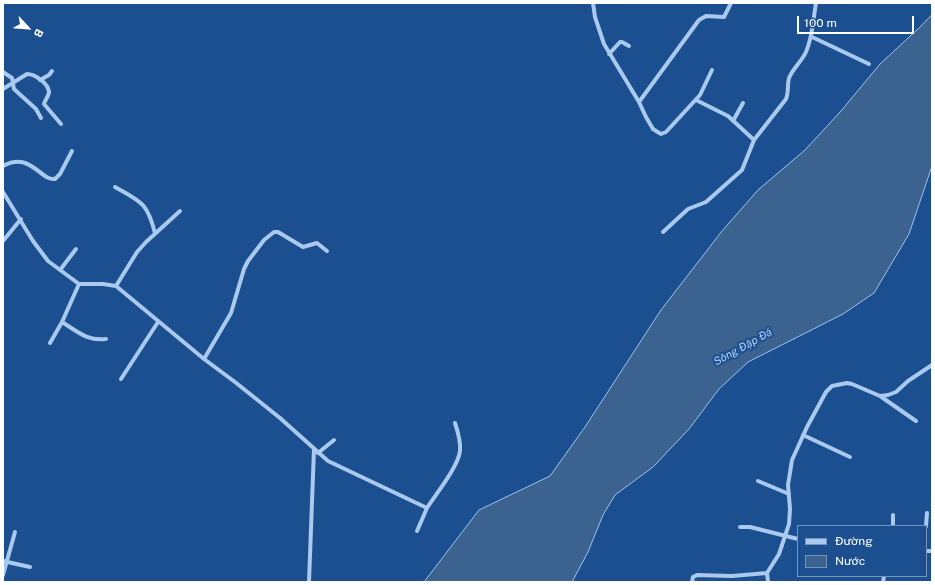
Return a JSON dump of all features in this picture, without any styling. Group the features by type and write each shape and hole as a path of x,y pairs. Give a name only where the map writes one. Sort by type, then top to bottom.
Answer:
{"street":[{"path":"594,3 594,11 599,29 609,54 639,102 646,117 654,129 661,134 666,132 704,90 712,70"},
{"path":"639,102 699,20 706,16 724,17 731,3"},
{"path":"663,232 688,209 706,202 736,176 744,166 746,157 754,140 786,99 788,80 805,53 812,37 816,3"},
{"path":"812,37 869,64"},
{"path":"609,54 620,42 629,46"},
{"path":"40,80 49,75 52,71"},
{"path":"3,72 10,76 13,81 14,89 36,109 41,118"},
{"path":"3,89 13,81 27,74 34,76 40,80 49,91 44,104 61,124"},
{"path":"696,100 722,113 754,140"},
{"path":"733,121 743,103"},
{"path":"3,166 9,163 24,163 32,166 49,178 55,179 60,174 72,152"},
{"path":"115,187 143,204 151,216 155,233"},
{"path":"3,192 44,256 60,270 79,284 103,284 116,286 158,322 280,418 318,454 338,467 381,485 427,508"},
{"path":"116,286 137,252 155,233 180,211"},
{"path":"3,241 20,219"},
{"path":"204,359 231,313 248,261 264,240 274,232 278,232 303,247 317,243 328,251"},
{"path":"60,270 76,249"},
{"path":"50,343 62,322 79,284"},
{"path":"62,322 91,339 96,340 106,338"},
{"path":"121,379 158,322"},
{"path":"880,396 896,392 908,381 932,366"},
{"path":"768,582 767,573 779,554 789,524 790,509 788,485 792,460 803,435 826,392 832,386 852,384 880,396 916,421"},
{"path":"417,531 427,508 443,484 458,456 460,447 456,423"},
{"path":"803,435 850,457"},
{"path":"318,454 334,440"},
{"path":"310,582 314,449"},
{"path":"758,480 789,494"},
{"path":"926,525 927,513"},
{"path":"893,515 893,525"},
{"path":"740,527 750,527 797,539"},
{"path":"3,575 5,562 15,532"},
{"path":"5,562 30,567"},
{"path":"692,582 693,576 732,576 767,573"}],"water":[{"name":"Sông Đập Đá","path":"932,15 932,166 909,234 874,293 843,314 748,362 719,389 689,429 653,467 615,495 603,515 588,552 572,582 424,582 479,510 550,476 585,427 661,310 722,231 758,190 805,150 841,111 880,64"}]}
